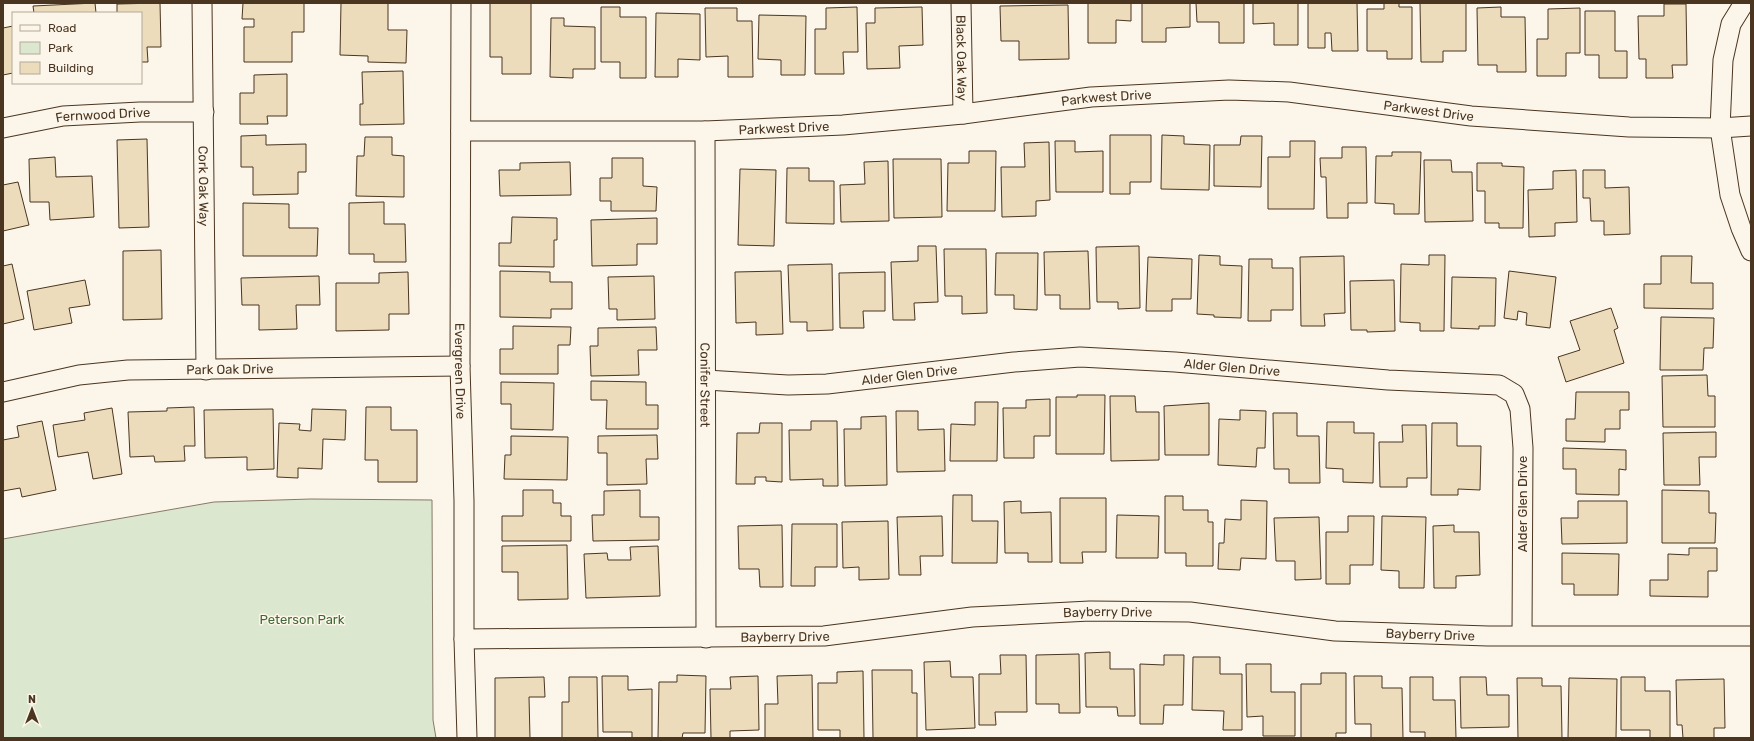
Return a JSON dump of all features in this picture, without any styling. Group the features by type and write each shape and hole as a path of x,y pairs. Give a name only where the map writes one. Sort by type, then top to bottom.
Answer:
{"street":[{"name":"Cork Oak Way","path":"202,3 206,370"},
{"name":"Evergreen Drive","path":"461,3 460,366 464,501 464,639 467,738"},
{"name":"Black Oak Way","path":"962,3 963,114"},
{"path":"1744,3 1731,24 1723,60 1720,128 1730,195 1740,228 1751,251"},
{"name":"Parkwest Drive","path":"460,131 705,131 843,125 963,114 1091,97 1229,90 1289,92 1471,116 1629,127 1720,128 1751,126"},
{"name":"Fernwood Drive","path":"3,128 64,116 140,112 204,112"},
{"name":"Conifer Street","path":"705,131 706,638"},
{"name":"Alder Glen Drive","path":"706,380 788,385 827,384 1014,362 1080,358 1175,362 1388,380 1499,385 1514,394 1520,409 1523,448 1522,636"},
{"name":"Park Oak Drive","path":"3,392 79,375 128,370 460,366"},
{"name":"Bayberry Drive","path":"464,639 824,636 972,617 1090,611 1190,612 1335,631 1522,636 1751,636"}],"green space":[{"name":"Peterson Park","path":"311,499 432,500 433,720 436,738 3,738 3,539 214,502"}],"building":[{"path":"95,3 96,12 34,12 33,6"},
{"path":"160,3 161,47 147,47 148,62 142,62 142,12 117,12 117,4"},
{"path":"243,3 304,3 304,32 292,32 292,62 244,62 244,27 254,27 254,19 242,19"},
{"path":"341,3 388,3 388,30 407,30 406,63 368,62 368,56 340,55"},
{"path":"490,3 531,3 531,74 502,74 502,57 490,57"},
{"path":"1088,3 1131,3 1131,21 1116,20 1116,43 1088,43"},
{"path":"1142,3 1190,3 1190,27 1166,28 1166,42 1142,42"},
{"path":"1196,3 1244,3 1244,43 1219,43 1219,22 1197,22"},
{"path":"1253,3 1298,3 1298,45 1274,45 1274,23 1253,24"},
{"path":"1308,3 1357,3 1358,51 1332,51 1331,33 1325,33 1325,48 1308,48"},
{"path":"1384,3 1399,3 1399,7 1412,7 1412,59 1387,59 1387,51 1367,51 1367,9 1384,9"},
{"path":"1420,3 1466,3 1466,51 1443,51 1443,62 1421,62"},
{"path":"1664,4 1686,4 1687,65 1672,65 1673,78 1646,78 1646,59 1639,59 1638,16 1664,16"},
{"path":"1068,5 1069,59 1019,60 1019,41 1001,41 1000,6"},
{"path":"601,7 620,7 620,17 646,17 646,78 620,78 620,62 601,62"},
{"path":"857,7 858,52 843,52 844,74 815,74 815,29 826,29 826,8"},
{"path":"922,7 923,45 899,46 900,68 867,69 866,23 875,23 875,8"},
{"path":"1501,7 1501,17 1525,17 1526,72 1497,72 1497,65 1478,65 1477,8"},
{"path":"705,8 737,8 737,21 752,21 753,77 728,77 728,56 706,57"},
{"path":"1580,8 1580,53 1566,53 1566,76 1537,76 1537,39 1548,39 1548,9"},
{"path":"1585,11 1615,11 1615,51 1627,51 1627,78 1599,78 1599,55 1585,55"},
{"path":"656,13 700,14 700,60 678,59 678,77 655,77"},
{"path":"759,15 806,16 805,75 781,75 781,60 758,59"},
{"path":"551,18 564,18 564,26 595,27 595,69 573,69 573,78 550,77"},
{"path":"12,26 12,73 3,75 3,28"},
{"path":"403,71 404,124 360,125 360,104 363,104 362,72"},
{"path":"287,74 287,116 267,116 268,124 240,124 240,93 254,93 254,75"},
{"path":"266,135 266,145 306,144 306,172 298,172 298,194 253,195 253,167 241,167 241,136"},
{"path":"1110,135 1151,135 1151,182 1130,182 1130,194 1110,194"},
{"path":"1162,135 1184,136 1184,144 1210,145 1209,190 1161,189"},
{"path":"1241,136 1262,136 1261,187 1214,186 1214,145 1240,145"},
{"path":"365,137 392,137 392,155 404,156 404,197 356,196 357,156 364,156"},
{"path":"147,139 149,227 119,228 117,140"},
{"path":"1055,141 1075,141 1075,152 1103,151 1103,192 1056,192"},
{"path":"1290,141 1315,141 1314,209 1268,209 1268,157 1290,157"},
{"path":"1049,142 1050,200 1036,201 1036,216 1002,217 1001,167 1025,167 1024,143"},
{"path":"1342,147 1366,147 1367,203 1348,203 1348,218 1327,218 1326,177 1321,177 1320,158 1342,158"},
{"path":"969,151 996,151 995,211 947,211 948,163 969,163"},
{"path":"1392,152 1421,152 1419,214 1394,214 1394,204 1375,203 1376,156 1392,156"},
{"path":"55,157 56,177 92,176 94,217 50,220 49,202 30,202 29,159"},
{"path":"612,158 643,158 643,186 657,187 656,211 611,211 611,201 600,201 600,178 612,178"},
{"path":"893,159 941,159 942,217 894,218"},
{"path":"1424,160 1451,160 1452,172 1472,172 1473,221 1425,222"},
{"path":"888,161 889,221 841,222 840,185 865,184 864,162"},
{"path":"570,162 571,195 500,196 499,170 520,170 520,163"},
{"path":"1477,163 1502,163 1502,166 1524,167 1523,228 1499,228 1499,223 1485,223 1485,191 1477,191"},
{"path":"787,168 809,168 809,181 834,181 834,224 786,223"},
{"path":"740,169 776,170 774,246 738,245"},
{"path":"1576,170 1577,222 1555,223 1555,236 1529,237 1528,190 1553,189 1553,171"},
{"path":"1583,170 1605,170 1605,188 1629,187 1630,234 1604,235 1604,221 1591,221 1590,198 1583,198"},
{"path":"18,182 29,225 3,231 3,185"},
{"path":"384,202 384,224 405,224 406,262 374,262 374,254 349,254 349,203"},
{"path":"243,203 289,204 289,228 318,228 317,256 243,256"},
{"path":"512,217 557,218 557,240 554,240 554,267 499,266 499,243 511,243"},
{"path":"657,218 657,244 637,244 637,265 592,266 591,220"},
{"path":"918,246 936,246 938,302 914,303 915,320 893,320 891,262 918,261"},
{"path":"1139,246 1140,308 1118,309 1118,302 1097,302 1096,247"},
{"path":"944,249 986,249 987,313 962,314 962,296 945,296"},
{"path":"161,250 162,319 123,320 123,251"},
{"path":"1088,251 1090,309 1060,309 1060,295 1045,295 1044,252"},
{"path":"996,253 1038,253 1037,310 1014,309 1014,295 995,295"},
{"path":"1199,255 1220,256 1220,265 1242,266 1241,318 1214,317 1214,315 1197,314"},
{"path":"1429,255 1445,255 1444,331 1420,331 1420,323 1400,322 1401,264 1429,265"},
{"path":"1344,256 1345,313 1324,314 1325,326 1301,326 1300,257"},
{"path":"1661,256 1692,256 1691,283 1713,283 1713,309 1644,308 1644,284 1661,284"},
{"path":"1148,257 1192,259 1191,299 1172,299 1172,311 1146,311"},
{"path":"1249,259 1272,259 1272,268 1293,268 1293,310 1271,310 1271,321 1248,321"},
{"path":"12,264 24,319 3,324 3,266"},
{"path":"832,264 833,330 807,331 807,322 790,322 788,265"},
{"path":"500,271 550,272 550,282 572,282 572,309 551,309 551,318 500,317"},
{"path":"781,271 783,334 756,335 756,322 736,323 735,272"},
{"path":"1509,271 1556,277 1550,328 1526,325 1527,313 1518,311 1517,320 1504,318"},
{"path":"408,272 409,314 389,314 389,330 336,331 336,283 379,283 379,273"},
{"path":"885,272 885,311 863,311 864,328 840,328 839,273"},
{"path":"319,276 320,305 296,305 297,329 259,330 259,305 242,305 241,278"},
{"path":"654,276 655,319 617,320 617,309 609,309 608,277"},
{"path":"1452,277 1496,278 1495,326 1479,326 1479,329 1451,328"},
{"path":"85,280 90,305 69,308 72,323 34,330 27,291"},
{"path":"1394,280 1395,331 1367,332 1367,330 1351,330 1350,281"},
{"path":"1611,308 1618,328 1614,330 1624,363 1566,382 1558,357 1580,350 1570,321"},
{"path":"1661,317 1714,318 1713,348 1704,348 1703,370 1660,370"},
{"path":"513,326 571,327 570,345 558,345 558,374 500,374 500,349 513,349"},
{"path":"656,327 657,350 638,350 639,375 591,376 590,346 598,346 598,328"},
{"path":"1707,375 1708,396 1715,396 1715,427 1663,427 1662,376"},
{"path":"591,381 646,382 646,405 658,405 658,429 606,429 607,400 591,400"},
{"path":"501,382 554,383 553,430 511,429 511,404 501,404"},
{"path":"1576,392 1629,392 1629,410 1620,410 1620,429 1605,429 1605,442 1566,441 1566,419 1575,419"},
{"path":"1077,395 1105,395 1104,454 1056,454 1056,397 1077,397"},
{"path":"1110,396 1135,396 1136,412 1159,412 1159,460 1111,461"},
{"path":"1050,399 1050,436 1034,436 1034,458 1004,458 1003,408 1026,408 1026,400"},
{"path":"975,402 998,402 997,461 950,461 951,424 975,425"},
{"path":"1209,403 1209,455 1165,455 1164,406"},
{"path":"194,407 195,446 184,446 185,461 155,462 154,456 130,457 128,412 167,411 167,408"},
{"path":"366,407 391,407 391,430 417,430 417,482 378,482 378,460 365,460"},
{"path":"112,408 122,474 93,479 88,452 58,457 53,425 85,420 84,413"},
{"path":"273,409 274,469 247,470 247,457 205,458 204,410"},
{"path":"312,409 346,410 345,440 323,439 322,469 298,468 298,478 277,477 279,423 300,424 299,430 311,431"},
{"path":"1240,410 1266,411 1265,448 1257,448 1256,467 1218,465 1219,419 1240,420"},
{"path":"896,411 918,411 918,430 944,429 945,471 897,472"},
{"path":"1273,413 1297,413 1297,436 1319,436 1320,483 1289,483 1289,469 1274,469"},
{"path":"886,416 887,485 845,486 844,429 861,429 861,417"},
{"path":"42,421 56,490 22,497 20,488 3,491 3,440 19,437 17,426"},
{"path":"811,421 837,421 838,486 823,486 823,479 790,480 789,430 811,430"},
{"path":"1327,422 1354,422 1354,433 1374,433 1373,483 1343,482 1343,469 1326,468"},
{"path":"760,423 782,423 782,482 766,481 766,477 755,477 755,484 736,484 737,433 759,433"},
{"path":"1432,423 1457,423 1457,446 1481,446 1480,490 1458,489 1458,495 1431,495"},
{"path":"1402,425 1426,425 1427,478 1407,478 1407,487 1380,487 1379,442 1403,442"},
{"path":"1716,432 1716,457 1699,457 1700,485 1664,485 1663,433"},
{"path":"657,435 658,459 646,459 647,484 607,485 607,453 598,453 598,436"},
{"path":"511,436 568,437 567,480 504,479 505,455 511,455"},
{"path":"1563,448 1626,450 1626,470 1619,469 1619,495 1576,494 1576,469 1563,469"},
{"path":"523,490 553,490 553,503 561,503 561,516 571,516 571,541 502,541 502,516 523,516"},
{"path":"640,490 640,517 659,517 659,540 593,541 592,515 604,515 604,491"},
{"path":"1662,490 1709,491 1709,513 1716,513 1715,543 1662,543"},
{"path":"953,495 972,495 972,521 998,521 997,563 952,563"},
{"path":"1165,496 1183,496 1183,510 1208,510 1208,522 1213,522 1213,566 1186,566 1186,553 1165,553"},
{"path":"1060,498 1106,498 1106,552 1082,552 1083,563 1060,563"},
{"path":"1241,500 1267,501 1266,559 1241,558 1240,570 1218,569 1219,543 1224,543 1225,519 1241,520"},
{"path":"1021,501 1021,513 1051,512 1052,562 1028,562 1028,553 1005,553 1004,502"},
{"path":"1578,501 1627,501 1627,543 1562,544 1561,518 1578,518"},
{"path":"1117,515 1159,516 1158,558 1116,558"},
{"path":"942,516 943,556 920,556 921,575 899,575 897,517"},
{"path":"1348,516 1374,516 1373,565 1350,565 1350,584 1326,584 1326,532 1348,532"},
{"path":"1382,516 1426,517 1424,588 1399,588 1399,571 1381,570"},
{"path":"1319,517 1321,579 1295,580 1295,561 1276,561 1274,518"},
{"path":"888,521 889,579 859,580 859,567 843,568 842,522"},
{"path":"792,524 837,524 837,567 815,567 815,586 791,586"},
{"path":"782,525 783,587 760,587 759,569 739,569 738,526"},
{"path":"1454,525 1454,532 1479,532 1480,575 1456,576 1456,588 1434,588 1433,526"},
{"path":"567,545 568,599 518,600 518,572 502,572 502,546"},
{"path":"658,546 660,596 586,598 584,554 607,553 608,560 631,560 630,547"},
{"path":"1689,548 1717,548 1717,571 1708,571 1708,597 1650,596 1650,580 1668,580 1668,554 1689,555"},
{"path":"1562,553 1619,554 1618,595 1574,595 1574,584 1562,584"},
{"path":"1110,652 1110,669 1134,669 1135,716 1118,716 1117,707 1086,707 1085,653"},
{"path":"1079,654 1080,713 1059,713 1059,704 1036,704 1036,655"},
{"path":"1000,655 1026,655 1027,712 995,712 996,725 979,725 979,674 1001,674"},
{"path":"1164,655 1184,655 1183,705 1164,705 1163,724 1140,724 1140,664 1164,665"},
{"path":"1193,657 1220,657 1220,674 1242,674 1242,730 1223,730 1224,711 1192,710"},
{"path":"950,661 951,677 973,677 975,728 926,730 924,662"},
{"path":"1246,664 1271,664 1271,692 1295,692 1295,736 1263,736 1263,716 1247,717"},
{"path":"872,670 912,670 912,693 917,693 917,738 873,738"},
{"path":"863,671 864,738 840,738 840,730 818,730 818,683 837,683 837,672"},
{"path":"1321,673 1346,673 1346,733 1336,733 1336,738 1301,738 1301,684 1321,684"},
{"path":"677,675 706,676 705,733 683,733 682,738 658,738 659,682 677,682"},
{"path":"812,675 813,738 765,738 765,704 778,704 777,676"},
{"path":"602,676 628,676 628,690 652,689 652,738 632,738 632,732 603,732"},
{"path":"758,676 759,730 730,731 730,738 711,738 710,689 731,689 730,677"},
{"path":"1354,676 1382,676 1382,688 1402,688 1403,738 1371,738 1371,724 1355,724"},
{"path":"544,677 545,697 529,697 530,738 495,738 495,678"},
{"path":"569,677 597,677 598,738 562,738 562,702 569,702"},
{"path":"1410,677 1433,677 1433,700 1455,700 1456,738 1425,738 1425,732 1410,732"},
{"path":"1460,677 1486,677 1487,695 1509,695 1509,727 1461,728"},
{"path":"1621,677 1645,677 1645,691 1670,691 1670,738 1650,738 1650,730 1621,730"},
{"path":"1517,678 1542,678 1542,686 1561,686 1562,738 1518,738"},
{"path":"1569,678 1617,679 1616,738 1568,738"},
{"path":"1724,679 1725,728 1714,728 1714,738 1683,738 1682,725 1677,725 1676,680"}]}
